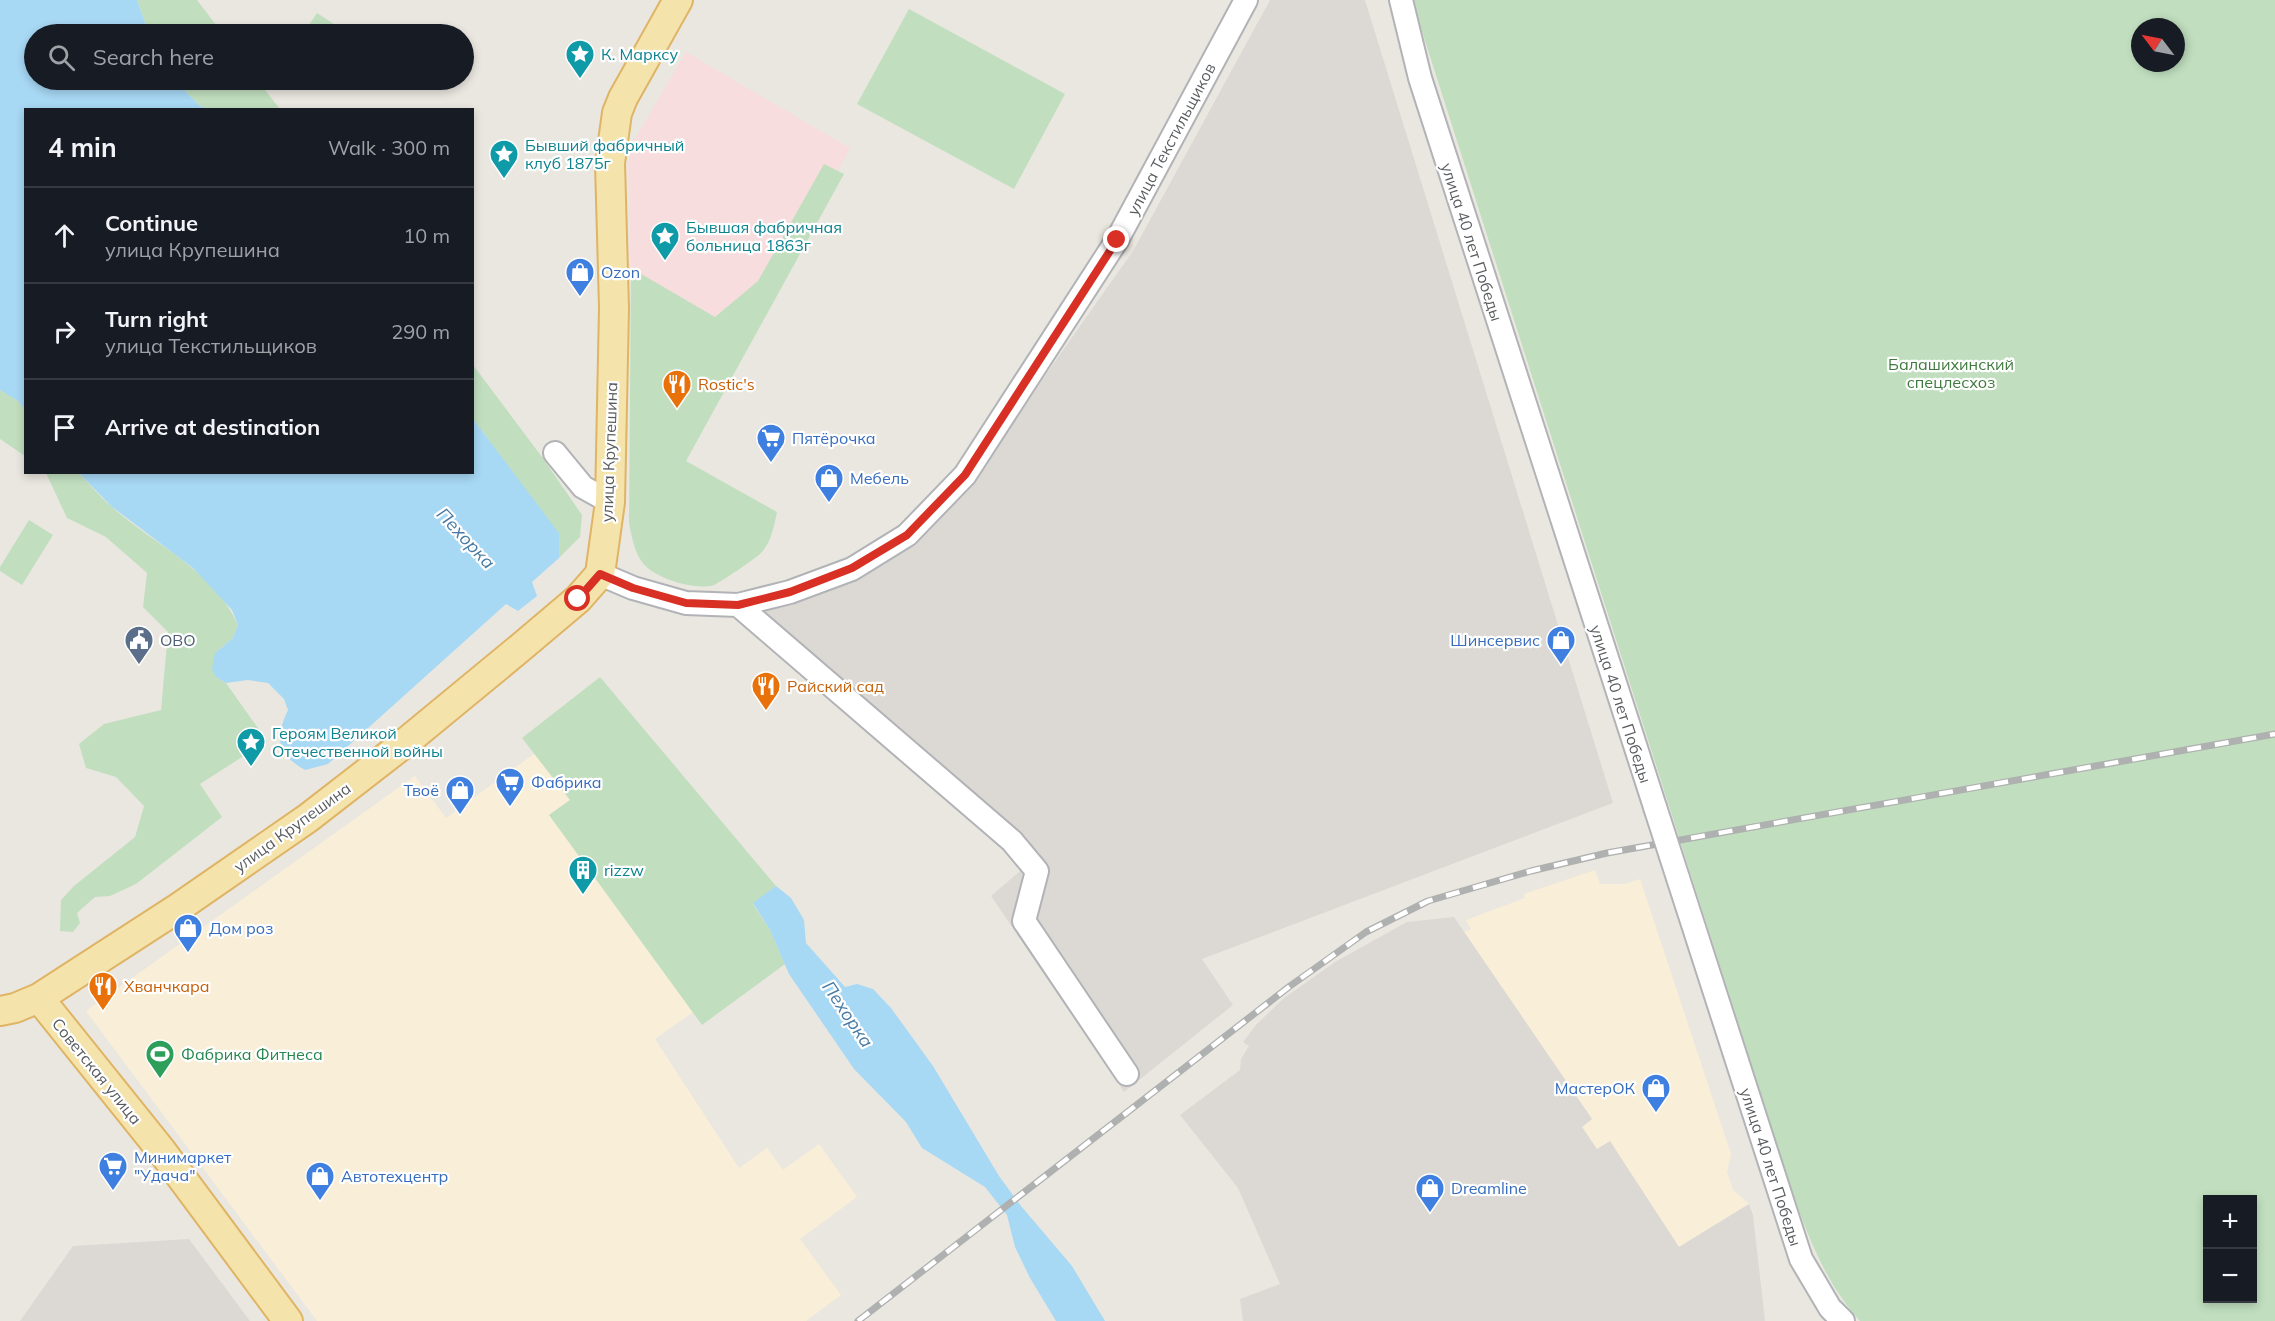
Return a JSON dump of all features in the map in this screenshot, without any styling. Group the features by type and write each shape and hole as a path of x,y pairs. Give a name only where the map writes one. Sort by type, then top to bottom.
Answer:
{"main road":[{"name":"улица Крупешина","path":"39,998 178,908 308,818 502,663 578,599 600,574 610,502 614,308 611,149 617,113 623,98 678,0"},
{"path":"0,1011 15,1008 39,998"},
{"name":"Советская улица","path":"39,998 160,1150 288,1321"}],"street":[{"name":"улица Текстильщиков","path":"600,574 633,588 686,603 738,605 790,592 852,568 907,535 965,475 1117,240 1246,0"},
{"name":"улица 40 лет Победы","path":"1387,0 1420,78"},
{"name":"улица 40 лет Победы","path":"1401,0 1420,78 1801,1259 1830,1308 1843,1321"},
{"path":"555,453 583,487 610,502"},
{"path":"738,605 1012,841 1037,871 1024,921 1127,1074"}],"shaded area":[{"path":"1270,0 1365,0 1613,803 1202,959 1233,1005 1124,1092 991,896 1040,854 757,615 857,579 915,545 970,482 1133,251"},
{"path":"686,52 850,148 740,348 631,284 628,163 633,142"},
{"name":"Фабрика","path":"535,753 570,800 549,815 573,844 693,1012 655,1039 739,1168 767,1148 783,1170 819,1144 857,1197 800,1239 841,1295 806,1321 317,1321 86,1011 415,776 446,818"},
{"path":"1595,870 1600,884 1625,884 1640,879 1731,1154 1727,1172 1733,1190 1749,1204 1679,1247 1610,1142 1597,1150 1582,1127 1592,1119 1464,932 1471,929 1466,920 1525,898 1524,894"},
{"path":"1454,917 1592,1119 1582,1127 1597,1149 1610,1141 1679,1247 1749,1204 1753,1215 1765,1321 1243,1321 1240,1299 1280,1284 1238,1188 1180,1115 1240,1070 1241,1059 1249,1046 1243,1042 1256,1025 1284,998 1335,962 1407,922"},
{"path":"189,1239 250,1321 20,1321 73,1246"}],"green space":[{"path":"137,0 197,0 215,24 145,24"},
{"name":"Балашихинский спецлесхоз","path":"1412,0 2275,0 2275,1321 1860,1321 1847,1306 1826,1273 1802,1219"},
{"path":"909,9 1065,94 1014,189 857,104"},
{"path":"317,13 334,24 310,24"},
{"path":"184,90 265,90 279,108 205,108 200,106"},
{"path":"824,164 844,174 686,461 777,512 772,534 760,554 714,585 696,586 675,582 655,573 642,562 635,549 629,523 631,268 715,317 758,281"},
{"path":"474,366 582,515 580,537 559,558 558,533 474,420"},
{"path":"0,390 18,401 24,409 24,455 0,439"},
{"path":"46,474 80,474 111,506 182,559 214,589 238,625 233,638 215,653 216,677 226,683 267,741 200,784 222,817 136,884 110,896 95,897 77,913 80,923 73,932 60,931 61,900 74,886 135,837 144,806 116,777 86,768 79,744 104,724 161,710 168,632 143,607 147,573 106,537 67,518"},
{"path":"29,520 53,535 22,585 0,571 0,567"},
{"path":"600,677 776,886 753,904 770,930 785,964 702,1025 549,815 570,800 522,738"}],"water":[{"path":"0,0 137,0 145,24 24,24 24,90 184,90 200,106 205,108 24,108 24,409 18,401 0,390"},
{"name":"Пехорка","path":"474,420 559,533 559,558 532,582 537,596 518,611 506,604 328,764 305,770 295,764 283,751 280,737 288,710 284,699 268,683 248,680 226,683 216,677 212,669 215,653 233,638 238,625 232,610 193,568 111,506 80,474 474,474"},
{"name":"Пехорка","path":"776,886 791,898 804,920 806,943 845,987 857,984 873,989 891,1008 933,1066 999,1176 1021,1206 1072,1266 1105,1321 1056,1321 1030,1278 1015,1247 1007,1215 985,1187 922,1148 906,1122 854,1069 789,974 770,930 753,903"}],"railway":[{"path":"858,1321 1290,986 1366,932 1428,901 1531,871 1607,853 2275,734"}],"place":[{"name":"К. Марксу","path":"580,80"},
{"name":"Бывший фабричный клуб 1875г","path":"504,180"},
{"name":"Бывшая фабричная больница 1863г","path":"665,262"},
{"name":"Ozon","path":"580,298"},
{"name":"Rostic's","path":"677,410"},
{"name":"Пятёрочка","path":"771,464"},
{"name":"Мебель","path":"829,504"},
{"name":"ОВО","path":"139,666"},
{"name":"Шинсервис","path":"1561,666"},
{"name":"Райский сад","path":"766,712"},
{"name":"Героям Великой Отечественной войны","path":"251,768"},
{"name":"Фабрика","path":"510,808"},
{"name":"Твоё","path":"460,816"},
{"name":"rizzw","path":"583,896"},
{"name":"Дом роз","path":"188,954"},
{"name":"Хванчкара","path":"103,1012"},
{"name":"Фабрика Фитнеса","path":"160,1080"},
{"name":"МастерОК","path":"1656,1114"},
{"name":"Минимаркет \"Удача\"","path":"113,1192"},
{"name":"Автотехцентр","path":"320,1202"},
{"name":"Dreamline","path":"1430,1214"}],"route":[{"path":"578,599 600,574 633,588 686,603 738,605 790,592 852,568 907,535 965,475 1117,240"}]}
